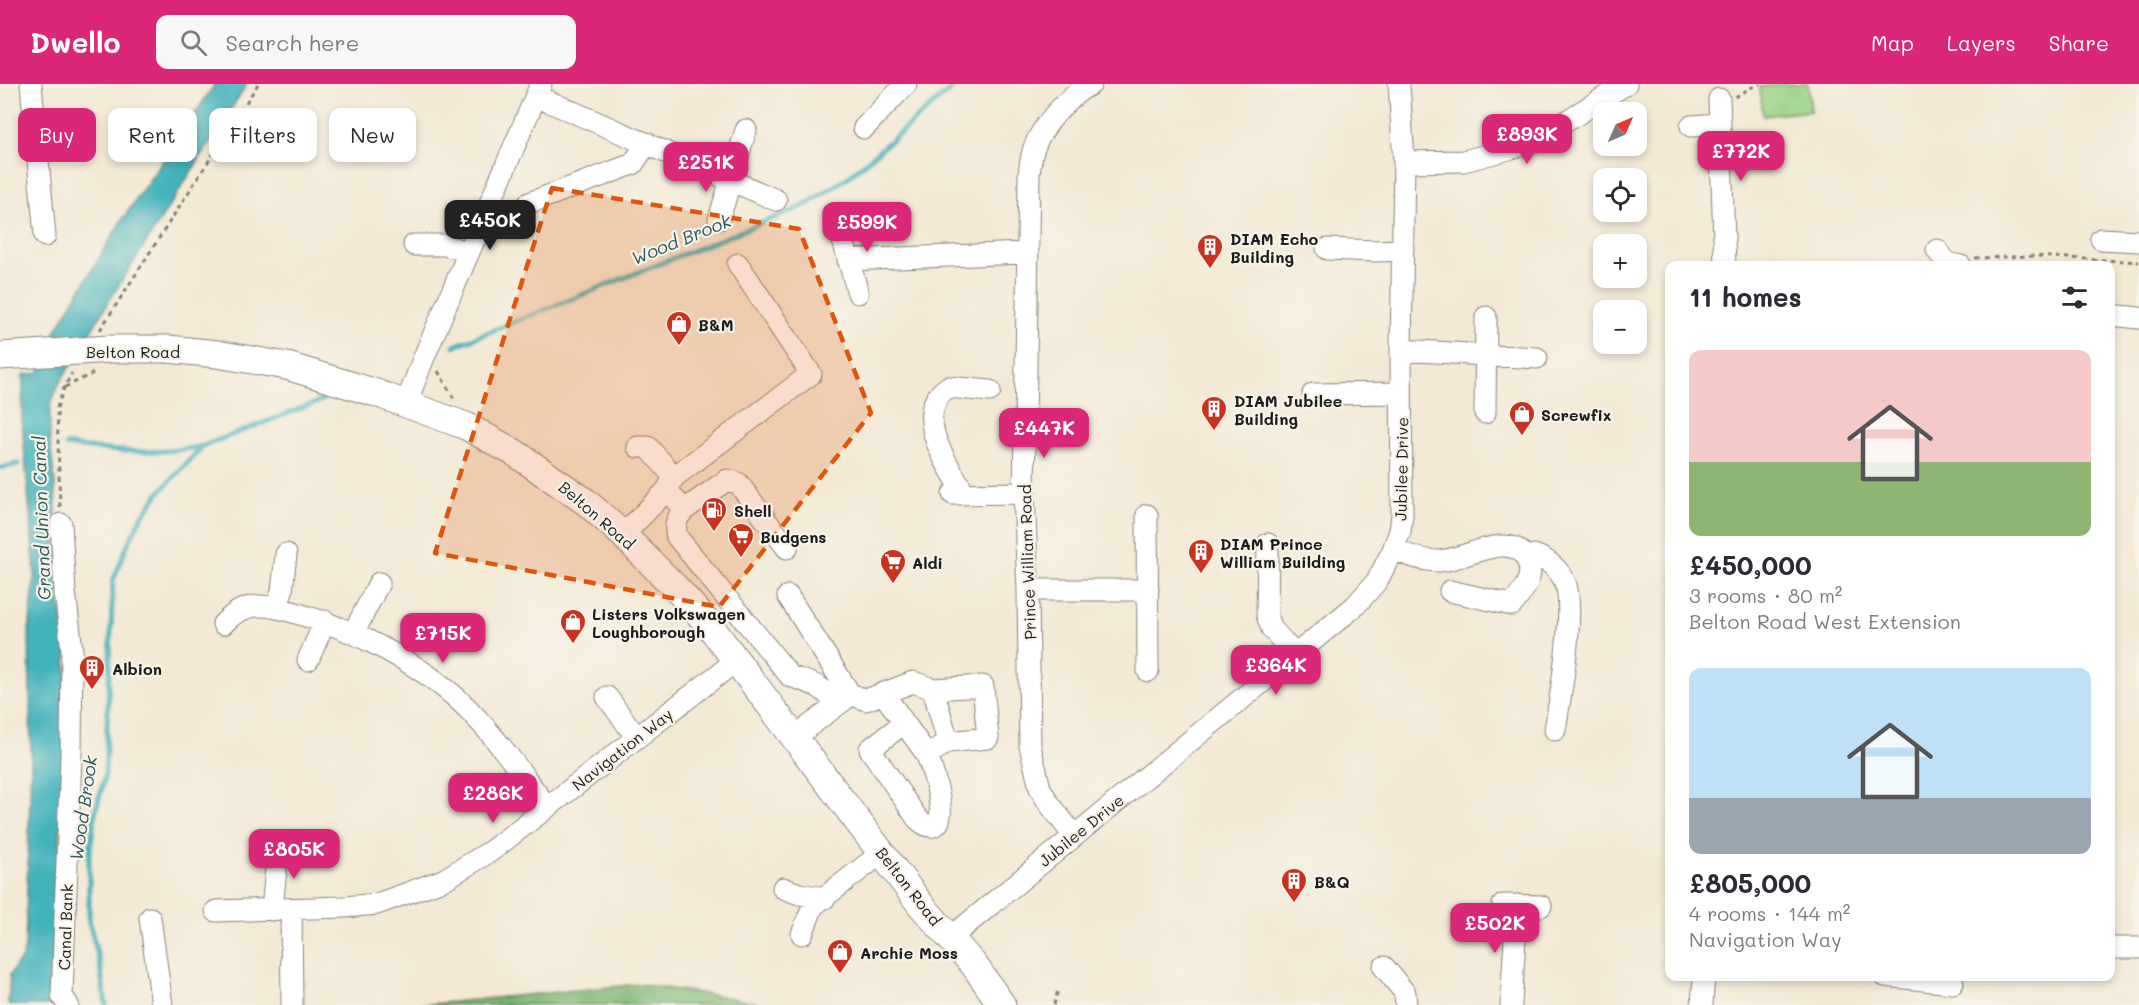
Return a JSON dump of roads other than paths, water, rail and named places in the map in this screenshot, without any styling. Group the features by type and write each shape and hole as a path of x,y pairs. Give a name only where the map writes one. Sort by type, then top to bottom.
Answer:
{"main road":[{"name":"Belton Road","path":"0,357 110,349 168,349 217,354 287,366 466,426 515,453 586,502 623,535 710,626 796,736 921,905 974,965 1002,1005"}],"street":[{"path":"31,84 45,236"},
{"path":"864,128 906,84"},
{"name":"Prince William Road","path":"1074,836 1044,795 1032,760 1030,746 1024,493 1027,253 1029,174 1034,148 1058,112 1071,98 1091,84"},
{"name":"Jubilee Drive","path":"950,938 1355,606 1377,581 1393,550 1400,531 1402,515 1401,350 1404,162 1399,84"},
{"path":"1404,162 1464,161 1520,147 1626,84"},
{"path":"406,404 538,90 646,143 776,200"},
{"path":"1719,99 1725,261"},
{"path":"1691,126 1720,124"},
{"path":"719,219 746,130"},
{"path":"529,203 633,164 646,143"},
{"path":"838,223 858,293"},
{"path":"2101,238 2139,241"},
{"path":"414,245 444,245 469,252"},
{"path":"1327,249 1403,250"},
{"path":"848,260 1027,253"},
{"path":"623,535 671,484 811,374 738,264"},
{"path":"2115,316 2139,318"},
{"path":"1485,412 1486,317"},
{"path":"1401,350 1537,358"},
{"path":"990,391 948,387 940,393 933,402 931,416 935,434 956,494 1024,493"},
{"path":"1313,394 1401,393"},
{"path":"638,447 648,447 684,510"},
{"path":"787,548 738,483 733,481 727,480 684,510 676,519 677,537 790,676 820,687 844,700 866,700 913,682 933,689 983,686 988,738 948,742 927,755"},
{"path":"1147,515 1148,671"},
{"name":"Canal Bank","path":"61,524 65,592 72,650 71,755 62,996 68,1005"},
{"path":"1268,544 1267,615 1272,629 1295,655"},
{"path":"1393,550 1417,558 1437,561 1455,559 1484,549 1502,546 1516,548 1526,558 1530,568 1528,581 1512,605 1450,591"},
{"path":"277,607 282,591 286,554"},
{"path":"1526,558 1534,555 1551,563 1565,580 1569,593 1564,667 1555,730"},
{"path":"354,632 380,583"},
{"path":"1028,590 1148,590"},
{"path":"788,596 844,700"},
{"path":"223,624 235,613 250,607 277,607 354,632 404,660 468,708 500,744 547,807"},
{"path":"308,660 325,621"},
{"name":"Navigation Way","path":"216,911 377,904 443,880 491,851 737,660"},
{"path":"933,689 948,742"},
{"path":"883,693 927,755 938,789 941,818 933,826 926,825 917,818 870,749 904,723"},
{"path":"607,697 637,738"},
{"path":"796,736 844,700"},
{"path":"278,847 292,1005"},
{"path":"802,934 813,906 883,852"},
{"path":"783,888 799,894 825,898"},
{"path":"1511,1005 1510,905 1541,906"},
{"path":"150,918 162,1005"},
{"path":"2115,948 2139,948"},
{"path":"1384,967 1405,993 1406,1005"},
{"path":"1702,1005 1704,981"},
{"path":"1934,981 1953,983"}],"water":[{"name":"Grand Union Canal","path":"215,84 247,84 232,108 209,108 209,144 114,293 59,384 50,406 59,593 67,652 56,959 51,1005 8,1005 10,974 22,958 25,947 31,765 29,631 35,573 22,422 23,375 39,373 57,328 120,223 162,162 197,162 197,110"}],"waterway":[{"name":"Wood Brook","path":"454,346 804,206 847,178 957,84"},
{"name":"Wood Brook","path":"106,1005 100,966 89,921 89,858 95,813 105,776 113,581 141,518 158,494 203,446 323,400"},
{"path":"66,445 134,451 169,451 203,446"},
{"path":"0,468 18,464"}],"place":[{"name":"DIAM Echo Building","path":"1210,270"},
{"name":"B&M","path":"679,347"},
{"name":"DIAM Jubilee Building","path":"1214,432"},
{"name":"Screwfix","path":"1522,437"},
{"name":"Shell","path":"714,533"},
{"name":"Budgens","path":"741,559"},
{"name":"DIAM Prince William Building","path":"1201,575"},
{"name":"Aldi","path":"893,585"},
{"name":"Listers Volkswagen Loughborough","path":"573,645"},
{"name":"Albion","path":"92,691"},
{"name":"B&Q","path":"1294,904"},
{"name":"Archie Moss","path":"840,975"}]}
